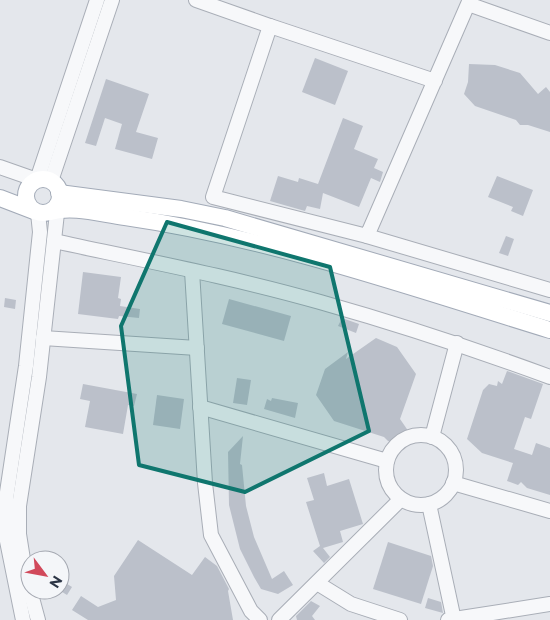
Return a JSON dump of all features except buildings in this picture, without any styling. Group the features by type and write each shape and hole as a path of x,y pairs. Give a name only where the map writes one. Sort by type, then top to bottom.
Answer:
{"main road":[{"path":"0,197 46,198 181,209 225,218 550,313"},
{"path":"0,197 46,198 77,210 175,224 222,234 355,271 550,330"}],"street":[{"path":"23,620 6,536 6,499 26,366 40,232 46,198 97,0"},
{"path":"38,620 25,572 19,534 19,506 43,338 54,241 46,198 112,0"},
{"path":"196,0 434,81"},
{"path":"367,236 468,4 550,33"},
{"path":"270,26 213,197 367,236 550,290"},
{"path":"0,167 46,198"},
{"path":"54,241 318,301 457,343 550,377"},
{"path":"192,271 200,408 211,534 250,611 260,620"},
{"path":"43,338 197,348"},
{"path":"432,437 457,343"},
{"path":"200,408 387,461"},
{"path":"421,435 432,437 446,446 455,461 456,472 448,493 439,500 428,504 419,505 400,499 388,482 387,461 392,450 405,440 421,435"},
{"path":"453,483 550,511"},
{"path":"279,620 400,499"},
{"path":"428,504 452,620 550,604"},
{"path":"317,583 351,604 382,616 400,620"}],"highlighted area":[{"path":"167,222 330,267 369,431 245,492 139,465 121,326"}]}
